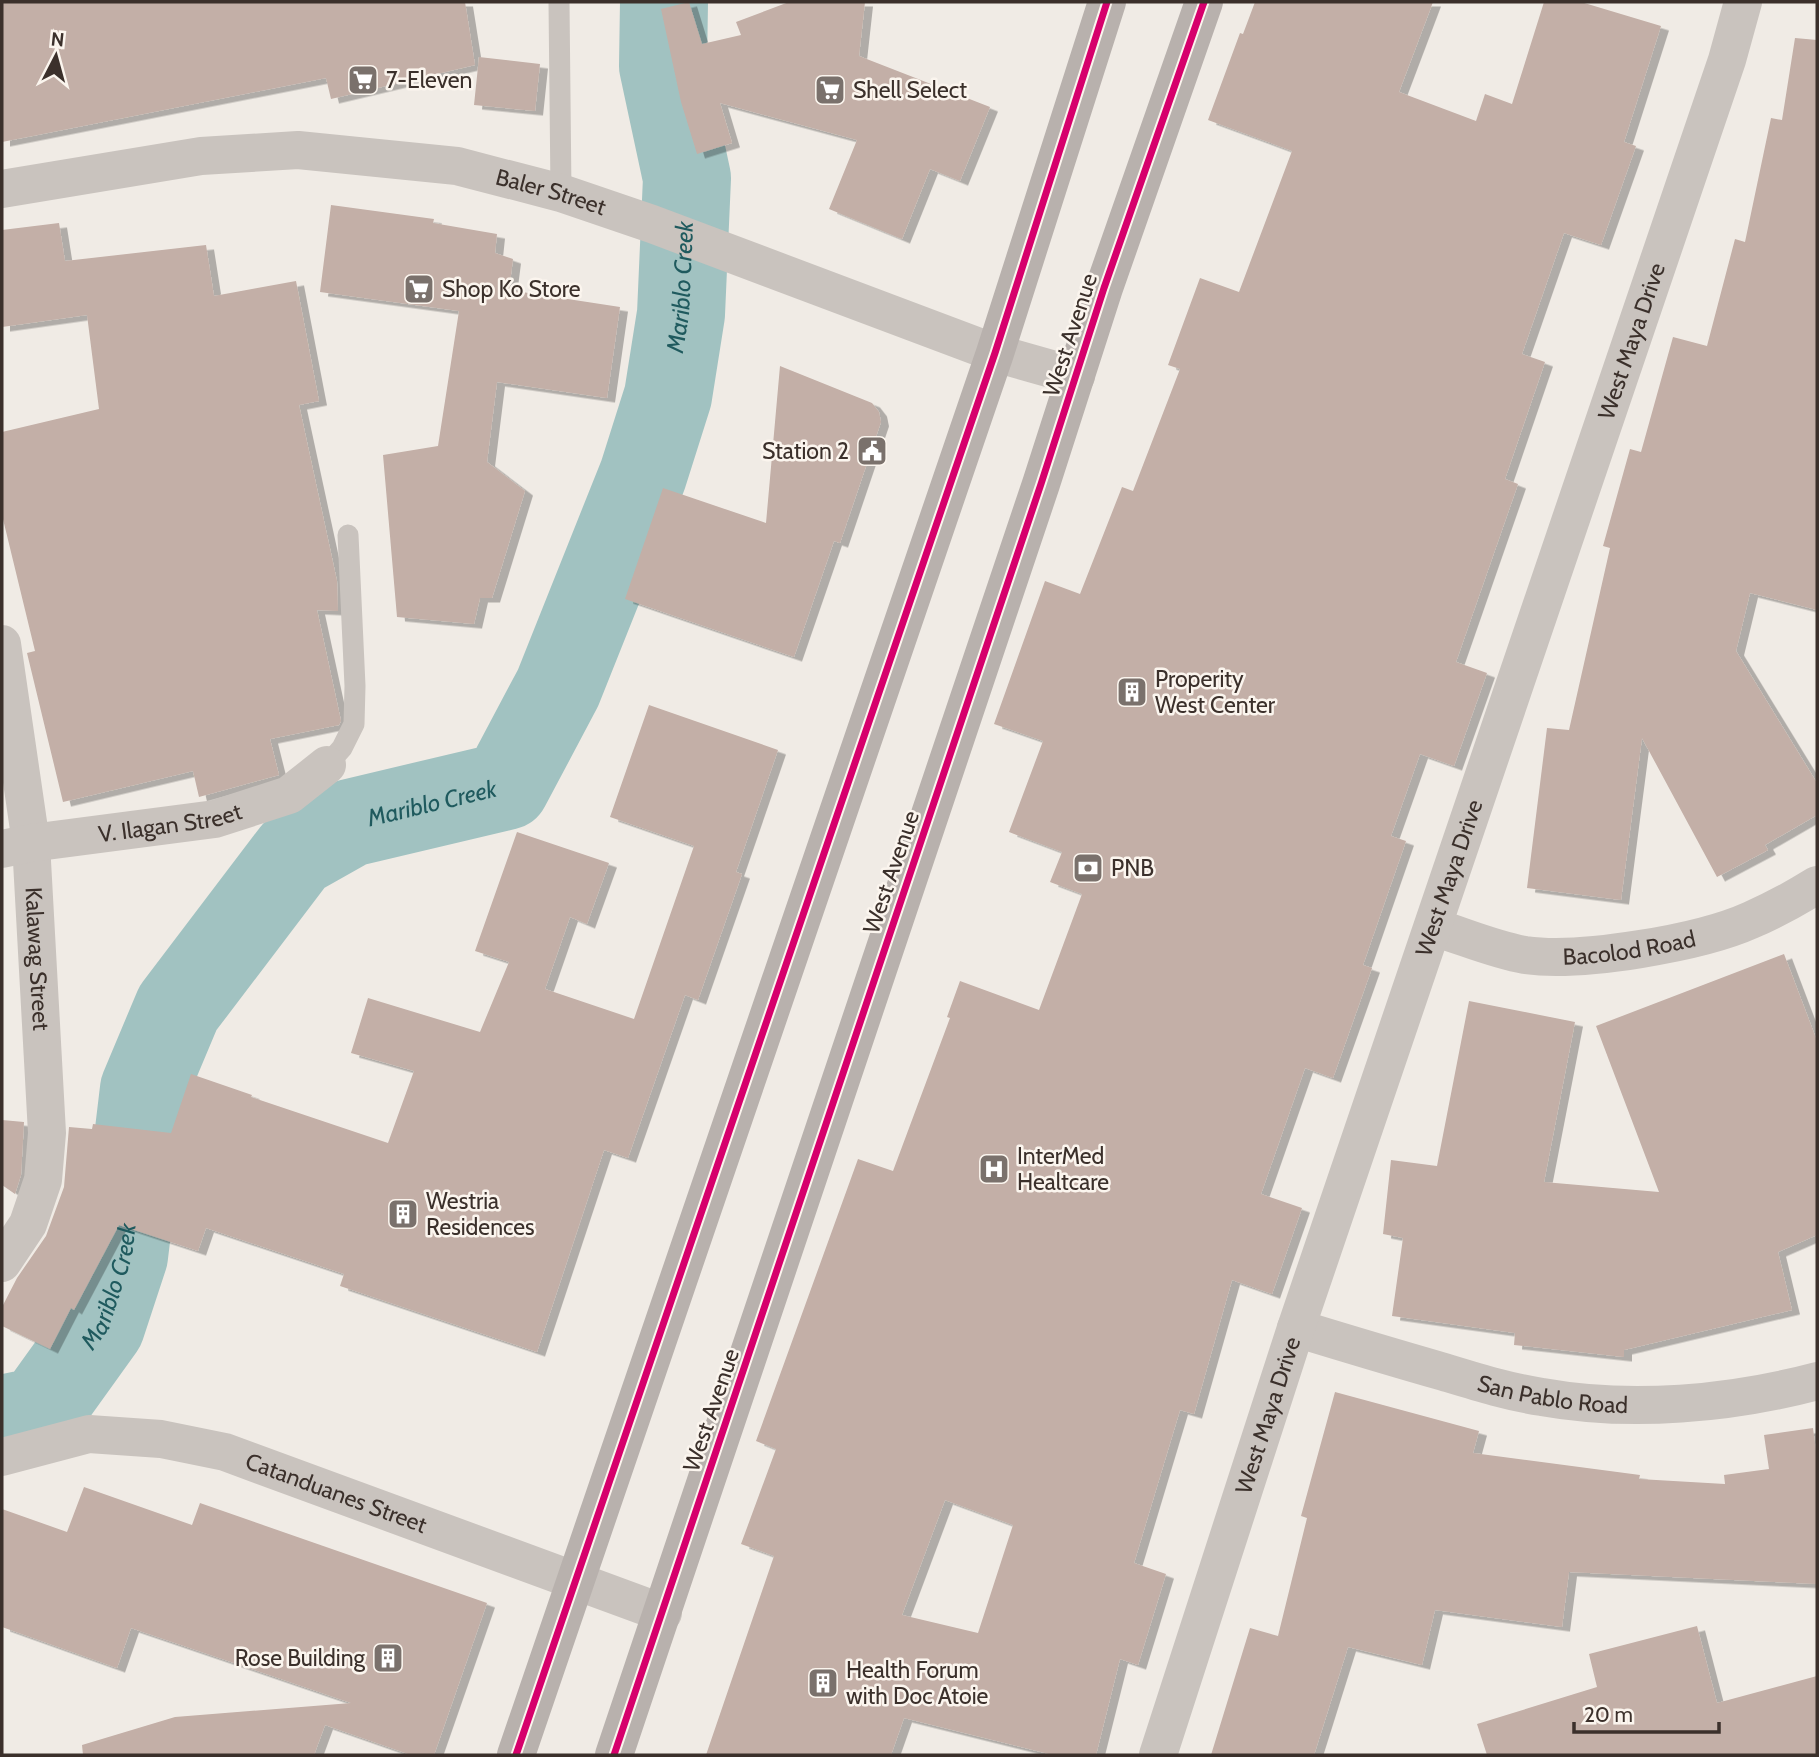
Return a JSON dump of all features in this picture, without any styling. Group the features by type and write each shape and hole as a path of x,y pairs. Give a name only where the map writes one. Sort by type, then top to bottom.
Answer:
{"main road":[{"path":"516,1755 995,353 1107,2"},
{"name":"West Avenue","path":"614,1755 1104,288 1204,2"}],"street":[{"name":"West Maya Drive","path":"1158,1755 1296,1328 1723,73 1743,2"},
{"name":"Baler Street","path":"2,189 201,156 298,150 457,166 561,192 995,353 1076,376"},
{"name":"Kalawag Street","path":"2,644 17,846 47,1133 43,1180 29,1224 2,1263"},
{"name":"V. Ilagan Street","path":"17,846 215,818 289,795 327,765"},
{"name":"Bacolod Road","path":"1433,927 1524,954 1557,956 1607,953 1703,935 1749,921 1817,885"},
{"name":"San Pablo Road","path":"1296,1328 1490,1385 1542,1397 1586,1403 1676,1403 1743,1398 1817,1381"},
{"name":"Catanduanes Street","path":"2,1457 89,1434 161,1439 225,1452 663,1613"}],"lane":[{"path":"559,2 561,192"},
{"path":"327,765 342,748 354,724 355,686 348,535"}],"building":[{"path":"2,2 465,2 475,65 331,99 326,78 2,142"},
{"path":"689,2 702,44 741,35 736,22 789,2 865,2 859,56 990,107 960,181 930,169 902,239 829,209 857,140 720,103 732,143 697,154 681,102 661,9"},
{"path":"1255,2 1433,2 1399,92 1476,121 1485,94 1512,104 1544,2 1581,2 1661,26 1624,142 1636,146 1601,245 1564,233 1522,354 1545,362 1505,479 1518,484 1456,662 1487,673 1454,766 1420,754 1391,836 1406,841 1363,965 1372,968 1333,1078 1305,1068 1261,1194 1302,1208 1272,1294 1232,1280 1194,1414 1180,1410 1134,1563 1166,1574 1138,1665 1120,1659 1096,1755 1053,1755 904,1718 891,1755 706,1755 774,1556 741,1544 776,1449 756,1441 858,1159 893,1171 950,1018 947,1017 960,981 1039,1010 1082,894 1050,882 1062,852 1009,832 1043,741 994,724 1045,581 1080,594 1122,487 1133,491 1180,369 1168,365 1200,278 1239,292 1292,151 1208,120 1240,33 1243,34","holes":["945,1500 1013,1525 978,1633 902,1615"]},
{"path":"1795,38 1817,40 1817,610 1750,593 1736,651 1817,783 1817,815 1765,845 1768,850 1717,877 1642,738 1621,900 1527,888 1547,728 1569,730 1610,548 1603,546 1630,449 1641,452 1673,337 1707,346 1735,239 1745,242 1771,118 1782,120"},
{"path":"479,57 540,64 535,111 474,105"},
{"path":"331,205 434,219 433,223 497,234 495,253 513,259 509,290 620,307 607,398 497,382 487,462 525,491 492,598 480,598 474,624 397,617 383,455 438,446 459,311 320,292"},
{"path":"59,223 65,261 206,245 214,296 296,281 319,401 299,405 337,581 338,611 317,610 341,721 339,725 270,739 279,775 199,797 193,771 63,802 27,653 35,651 2,515 2,432 99,409 87,315 2,327 2,230"},
{"path":"780,366 872,403 879,412 881,422 840,543 834,541 794,657 625,599 663,488 766,523"},
{"path":"649,705 778,750 736,872 742,874 698,1000 685,995 628,1158 604,1150 537,1352 340,1286 344,1274 206,1228 198,1251 119,1225 50,1349 2,1326 2,1307 17,1278 46,1236 64,1187 69,1127 92,1129 93,1124 171,1133 191,1074 388,1143 414,1071 351,1053 368,998 480,1032 509,962 475,951 517,832 609,863 587,924 570,917 545,989 634,1019 694,846 610,817"},
{"path":"1784,954 1817,1041 1817,1235 1778,1252 1792,1310 1624,1350 1624,1357 1514,1345 1515,1333 1392,1316 1403,1238 1383,1234 1391,1160 1437,1166 1469,1001 1575,1022 1544,1182 1659,1192 1596,1026"},
{"path":"2,1120 24,1122 21,1175 15,1194 2,1185"},
{"path":"1335,1392 1479,1431 1473,1453 1640,1475 1639,1479 1725,1484 1724,1475 1769,1469 1764,1435 1813,1428 1817,1459 1817,1584 1569,1572 1562,1627 1435,1610 1422,1665 1348,1647 1314,1755 1211,1755 1250,1628 1278,1636 1307,1518 1301,1516"},
{"path":"84,1487 192,1525 200,1503 487,1603 434,1755 411,1755 325,1725 314,1755 83,1755 82,1745 175,1717 351,1703 131,1628 117,1668 2,1627 2,1509 67,1532"},
{"path":"1697,1626 1717,1703 1817,1676 1817,1755 1487,1755 1477,1724 1597,1687 1589,1654"}],"waterway":[{"name":"Mariblo Creek","path":"2,1419 40,1411 101,1326 124,1256 144,1089 178,1008 295,854 350,823 506,786 558,688 643,475 668,396 681,314 687,178 663,66 664,2"}],"cycle path":[{"path":"516,1755 995,353 1107,2"},
{"path":"614,1755 1041,484 1104,288 1204,2"}],"place":[{"name":"7-Eleven","path":"363,80"},
{"name":"Shell Select","path":"830,90"},
{"name":"Shop Ko Store","path":"419,289"},
{"name":"Station 2","path":"872,451"},
{"name":"Properity West Center","path":"1132,692"},
{"name":"PNB","path":"1088,868"},
{"name":"InterMed Healtcare","path":"994,1169"},
{"name":"Westria Residences","path":"403,1214"},
{"name":"Rose Building","path":"388,1658"},
{"name":"Health Forum with Doc Atoie","path":"823,1683"}]}
